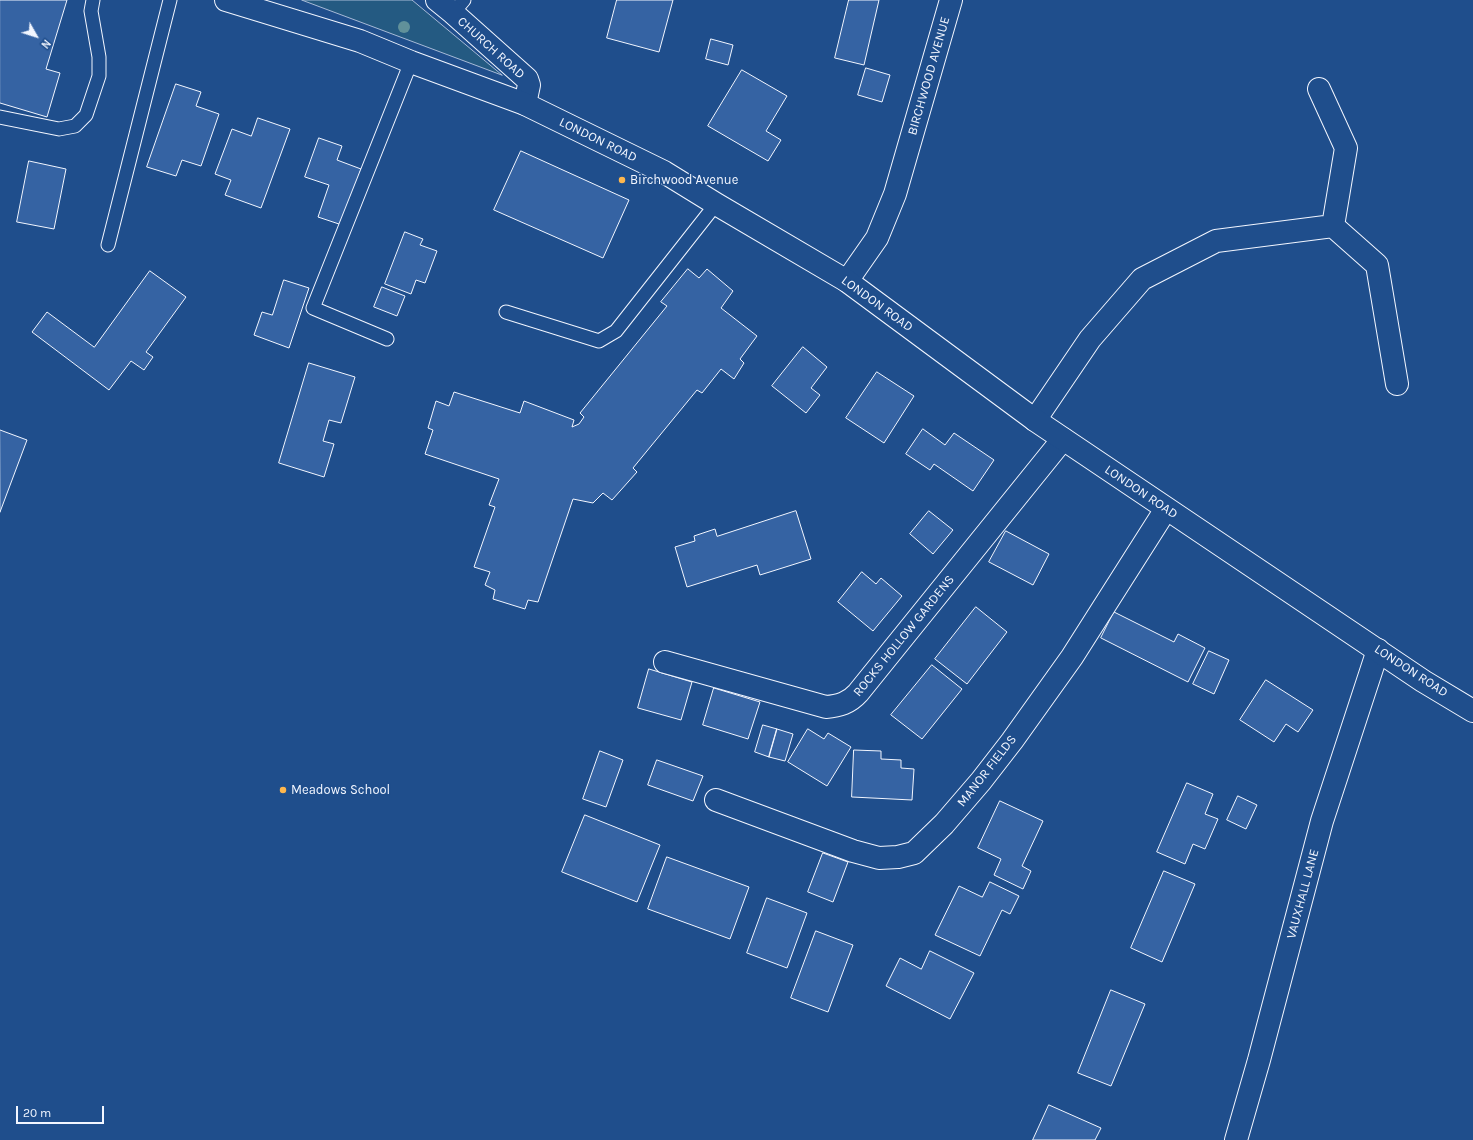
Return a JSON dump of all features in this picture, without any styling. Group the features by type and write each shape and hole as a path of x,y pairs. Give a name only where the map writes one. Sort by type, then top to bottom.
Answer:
{"main road":[{"name":"LONDON ROAD","path":"226,0 360,41 525,104 664,172 847,280 1035,420 1423,680 1473,711"},
{"name":"BIRCHWOOD AVENUE","path":"847,280 877,238 895,194 951,0"},
{"name":"CHURCH ROAD","path":"451,4 526,79 529,85 525,104"},
{"path":"1319,89 1346,148 1333,226"},
{"path":"1035,420 1090,339 1142,280 1216,241 1333,226 1377,265 1397,384"},
{"name":"ROCKS HOLLOW GARDENS","path":"665,662 826,707 846,703 858,693 1063,439"},
{"name":"MANOR FIELDS","path":"716,800 853,851 879,858 898,857 914,853 944,824 981,781 1012,740 1072,657 1166,509"},
{"name":"VAUXHALL LANE","path":"1236,1140 1259,1060 1322,821 1378,650"}],"lane":[{"path":"0,117 59,129 75,126 86,115 99,76 99,57 91,11 93,0"},
{"path":"108,245 170,0"},
{"path":"387,339 313,308 412,62"},
{"path":"506,312 600,341 616,331 716,204"}],"shaded area":[{"path":"302,0 412,0 502,75"}],"building":[{"path":"0,0 67,0 46,69 60,73 47,117 0,103"},
{"path":"617,0 673,0 659,52 607,38"},
{"path":"849,0 879,0 864,65 835,58"},
{"path":"711,39 733,45 728,65 706,59"},
{"path":"866,68 890,75 882,102 858,95"},
{"path":"742,70 787,96 766,131 781,140 768,161 708,126"},
{"path":"176,84 201,92 196,106 219,114 201,166 182,160 176,176 147,167"},
{"path":"258,118 290,129 261,208 225,195 231,180 215,174 232,129 251,136"},
{"path":"319,138 342,146 337,160 361,169 342,225 318,217 329,185 305,177"},
{"path":"521,151 629,200 603,258 494,210"},
{"path":"29,161 66,169 54,229 17,222"},
{"path":"405,232 423,239 420,245 437,251 425,283 416,280 411,294 385,284"},
{"path":"688,269 699,278 707,269 733,291 721,308 757,336 740,359 744,363 734,379 721,369 702,393 697,390 633,468 637,472 612,500 603,493 593,503 573,499 538,602 528,600 525,609 493,599 495,590 485,585 490,572 474,567 495,507 489,505 499,479 425,454 433,430 428,428 436,401 449,406 454,392 520,413 524,401 574,420 572,427 579,424 584,417 580,413 667,306 661,302"},
{"path":"150,271 186,297 146,352 153,357 144,370 131,361 109,390 32,332 47,312 94,347"},
{"path":"284,280 309,288 289,348 254,335 262,312 272,315"},
{"path":"382,287 405,296 397,316 374,307"},
{"path":"803,347 827,367 811,388 820,395 806,413 772,386"},
{"path":"309,363 355,377 341,423 329,420 323,441 334,444 324,477 279,463"},
{"path":"877,372 914,396 884,443 846,418"},
{"path":"923,429 945,445 954,433 994,460 973,491 934,464 930,470 906,454"},
{"path":"0,430 27,440 0,512"},
{"path":"796,511 811,559 760,575 757,565 687,587 675,547 695,541 694,536 715,529 717,536"},
{"path":"929,511 953,530 933,554 910,534"},
{"path":"1006,531 1049,554 1033,585 989,562"},
{"path":"862,572 876,584 881,578 902,596 873,631 838,602"},
{"path":"976,607 1007,632 967,684 935,659"},
{"path":"1114,612 1174,642 1178,634 1205,648 1188,682 1101,638"},
{"path":"1209,651 1229,660 1214,694 1193,684"},
{"path":"932,665 962,689 922,739 891,715"},
{"path":"649,669 692,682 681,720 638,708"},
{"path":"1266,680 1313,710 1298,732 1286,724 1274,742 1240,720"},
{"path":"714,688 760,702 748,739 703,725"},
{"path":"763,725 777,729 769,757 755,752"},
{"path":"777,729 793,734 785,761 769,757"},
{"path":"808,729 824,739 828,733 851,747 827,786 788,762"},
{"path":"854,750 881,751 881,759 901,760 901,768 914,769 912,800 852,797"},
{"path":"600,751 623,760 606,807 583,799"},
{"path":"657,760 703,776 693,801 648,785"},
{"path":"1187,783 1213,794 1205,814 1218,819 1205,849 1193,844 1185,864 1157,852"},
{"path":"1238,796 1257,805 1246,829 1227,820"},
{"path":"1000,801 1043,821 1022,866 1031,871 1023,889 994,875 1001,859 978,848"},
{"path":"585,815 660,845 637,902 562,872"},
{"path":"823,853 848,862 833,902 808,892"},
{"path":"667,857 749,887 730,939 648,909"},
{"path":"1164,871 1195,884 1162,962 1131,948"},
{"path":"990,882 1019,896 1010,914 1002,910 980,956 935,935 959,886 982,897"},
{"path":"767,898 807,913 787,968 747,953"},
{"path":"816,931 853,945 828,1012 791,998"},
{"path":"930,951 974,973 950,1019 886,986 900,958 921,969"},
{"path":"1111,990 1145,1004 1111,1086 1078,1073"},
{"path":"1049,1105 1101,1128 1095,1140 1033,1140"}],"place":[{"name":"Birchwood Avenue","path":"622,180"},
{"name":"Meadows School","path":"283,790"}]}
